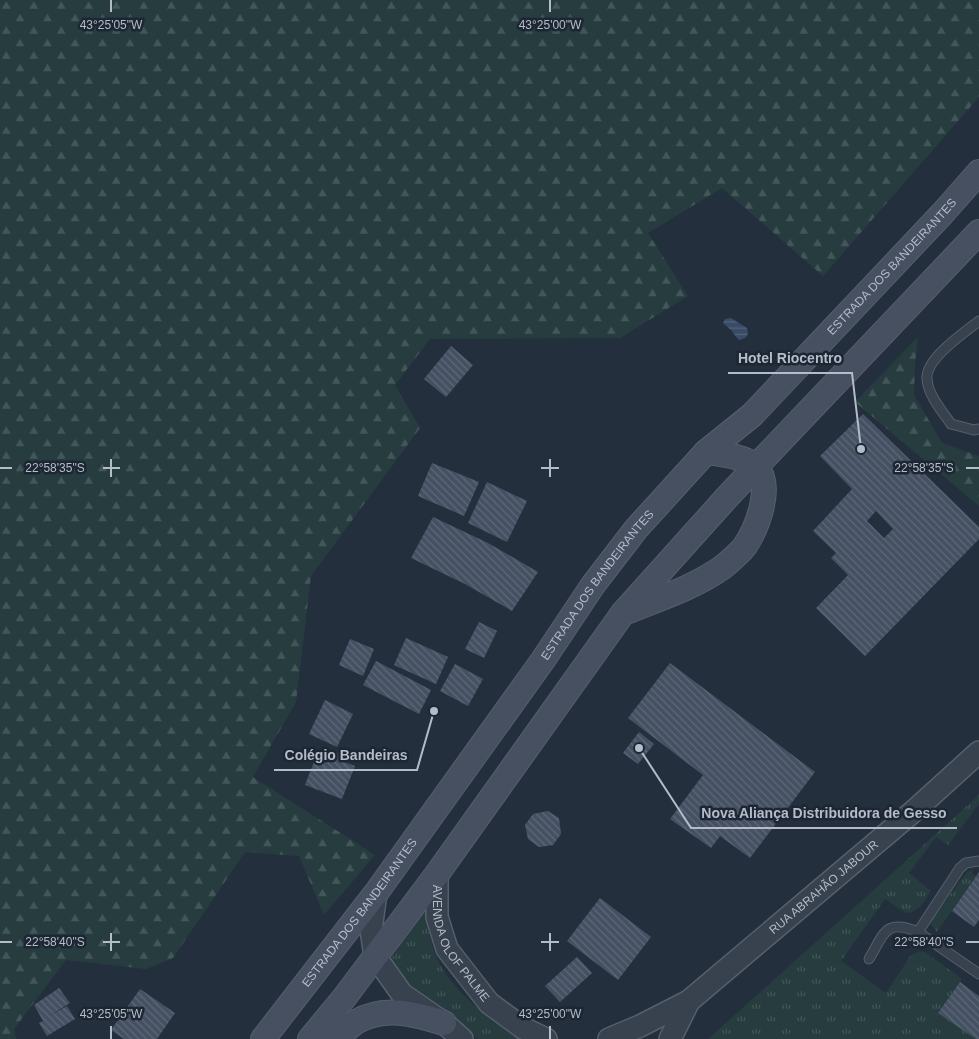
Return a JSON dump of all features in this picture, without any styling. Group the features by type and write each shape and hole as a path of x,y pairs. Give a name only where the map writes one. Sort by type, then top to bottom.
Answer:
{"main road":[{"name":"ESTRADA DOS BANDEIRANTES","path":"263,1039 376,893 543,660 593,585 636,530 706,452 752,415 942,214 979,172"},
{"path":"310,1039 349,991 437,874 623,613 729,495 978,234"},
{"path":"623,613 688,587 723,567 744,547 755,528 762,506 762,480 756,467 732,455 706,452"},
{"path":"335,1039 357,1022 382,1012 416,1014 444,1023"}],"street":[{"name":"RUA ABRAHÃO JABOUR","path":"609,1039 640,1026 689,1000 915,810 979,752"},
{"name":"AVENIDA OLOF PALME","path":"437,874 437,917 447,949 489,1003 523,1028 546,1039"},
{"path":"376,893 372,930 375,956 402,994 444,1023 462,1039"},
{"name":"RUA ABRAHÃO JABOUR","path":"670,1039 689,1000"}],"lane":[{"path":"979,322 952,343 931,364 927,378 933,396 951,424 974,430 979,429"},
{"path":"918,932 960,868 966,863 979,861"},
{"path":"869,959 885,933 890,928 899,926 918,932 979,974"}],"green space":[{"path":"0,0 979,0 979,97 823,276 722,188 648,233 688,296 620,338 430,339 395,385 420,428 311,576 296,702 253,777 375,855 324,915 299,856 245,852 173,958 146,969 66,960 14,1029 16,1039 0,1039"},
{"path":"918,337 914,395 942,443 979,456 979,506 855,402"},
{"path":"979,795 979,804 948,845 936,837 909,873 931,891 921,905 915,911 906,913 885,899 841,961 886,993 911,955 920,951 925,952 962,979 938,1013 976,1039 708,1039"},
{"path":"973,870 972,873 976,876 937,932 931,925 932,919 967,872"},
{"path":"424,909 434,951 448,977 458,990 482,1012 519,1039 478,1039 412,987 393,964 392,957"}],"water":[{"path":"731,318 747,328 748,334 745,338 739,340 723,323 725,319"}],"building":[{"path":"451,346 473,365 446,397 424,379"},
{"path":"863,414 979,527 979,539 865,656 816,608 848,575 831,558 836,553 813,531 852,489 820,456","holes":["876,511 893,529 884,538 867,521"]},
{"path":"432,463 479,482 464,516 418,496"},
{"path":"487,482 527,501 507,542 468,523"},
{"path":"433,517 488,543 538,572 512,611 465,584 411,558"},
{"path":"479,622 497,631 484,658 465,649"},
{"path":"406,638 448,657 436,684 394,665"},
{"path":"350,639 374,649 363,676 339,665"},
{"path":"376,661 431,690 419,714 363,685"},
{"path":"670,663 815,772 750,858 720,836 711,848 670,819 703,775 628,718"},
{"path":"455,664 483,679 468,706 440,691"},
{"path":"325,700 353,714 337,747 309,734"},
{"path":"639,732 654,744 638,764 623,753"},
{"path":"333,751 346,756 344,762 355,766 342,799 305,785 317,754 330,759"},
{"path":"548,811 559,818 561,834 553,845 539,847 528,839 525,825 533,814"},
{"path":"979,872 979,920 974,927 952,911"},
{"path":"600,898 651,937 618,980 567,941"},
{"path":"577,957 592,973 560,1002 545,986"},
{"path":"960,982 979,996 979,1039 976,1039 938,1013"},
{"path":"59,988 70,1003 49,1016 67,1006 75,1019 47,1036 39,1023 43,1021 34,1005"},
{"path":"140,989 175,1013 157,1039 124,1039 111,1030"}],"place":[{"name":"Hotel Riocentro","path":"861,449"},
{"name":"Colégio Bandeiras","path":"434,711"},
{"name":"Nova Aliança Distribuidora de Gesso","path":"639,748"}]}
